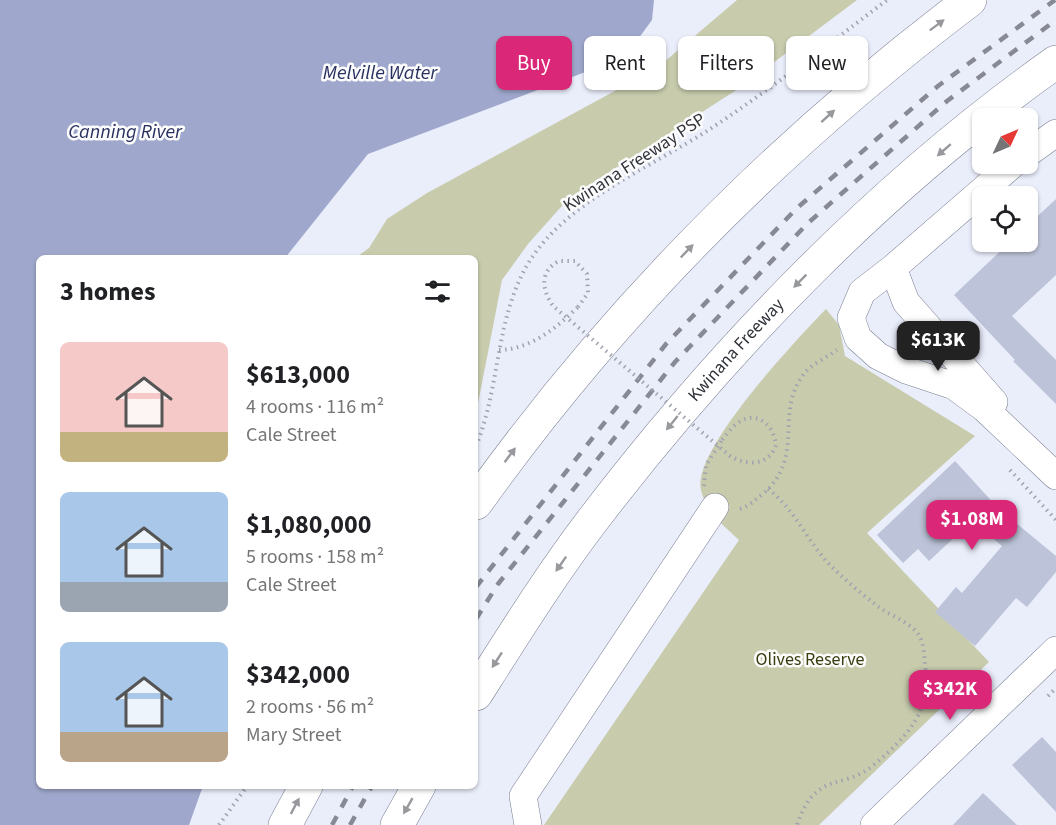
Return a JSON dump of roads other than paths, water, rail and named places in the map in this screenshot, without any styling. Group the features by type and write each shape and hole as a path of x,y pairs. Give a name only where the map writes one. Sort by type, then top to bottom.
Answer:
{"highway":[{"path":"478,500 547,407 592,352 709,228 774,164 859,88 970,0"},
{"name":"Kwinana Freeway","path":"478,691 595,517 708,378 851,230 973,126 1056,62"},
{"path":"285,825 304,789"},
{"path":"397,825 417,789"}],"street":[{"path":"1038,146 1056,133"},
{"path":"1001,174 862,292 851,318 858,338 878,356 906,369 954,386 984,408 1056,476"},
{"path":"893,268 906,302 981,386 1031,450"},
{"path":"528,825 524,796 715,507"},
{"path":"874,825 1056,650"}],"water":[{"name":"Canning River","path":"0,0 654,0 652,20 640,36 584,36 584,73 572,77 572,36 496,36 496,90 538,90 368,154 287,255 36,255 36,789 202,789 189,825 0,825"}],"railway":[{"path":"478,584 666,344 797,208 938,86 1055,0"},
{"path":"478,616 498,584 675,362 808,223 947,101 1056,20"},
{"path":"332,825 351,789"},
{"path":"350,825 370,789"}],"water label":[{"name":"Melville Water","path":"380,72"}],"park label":[{"name":"Olives Reserve","path":"810,659"}]}
